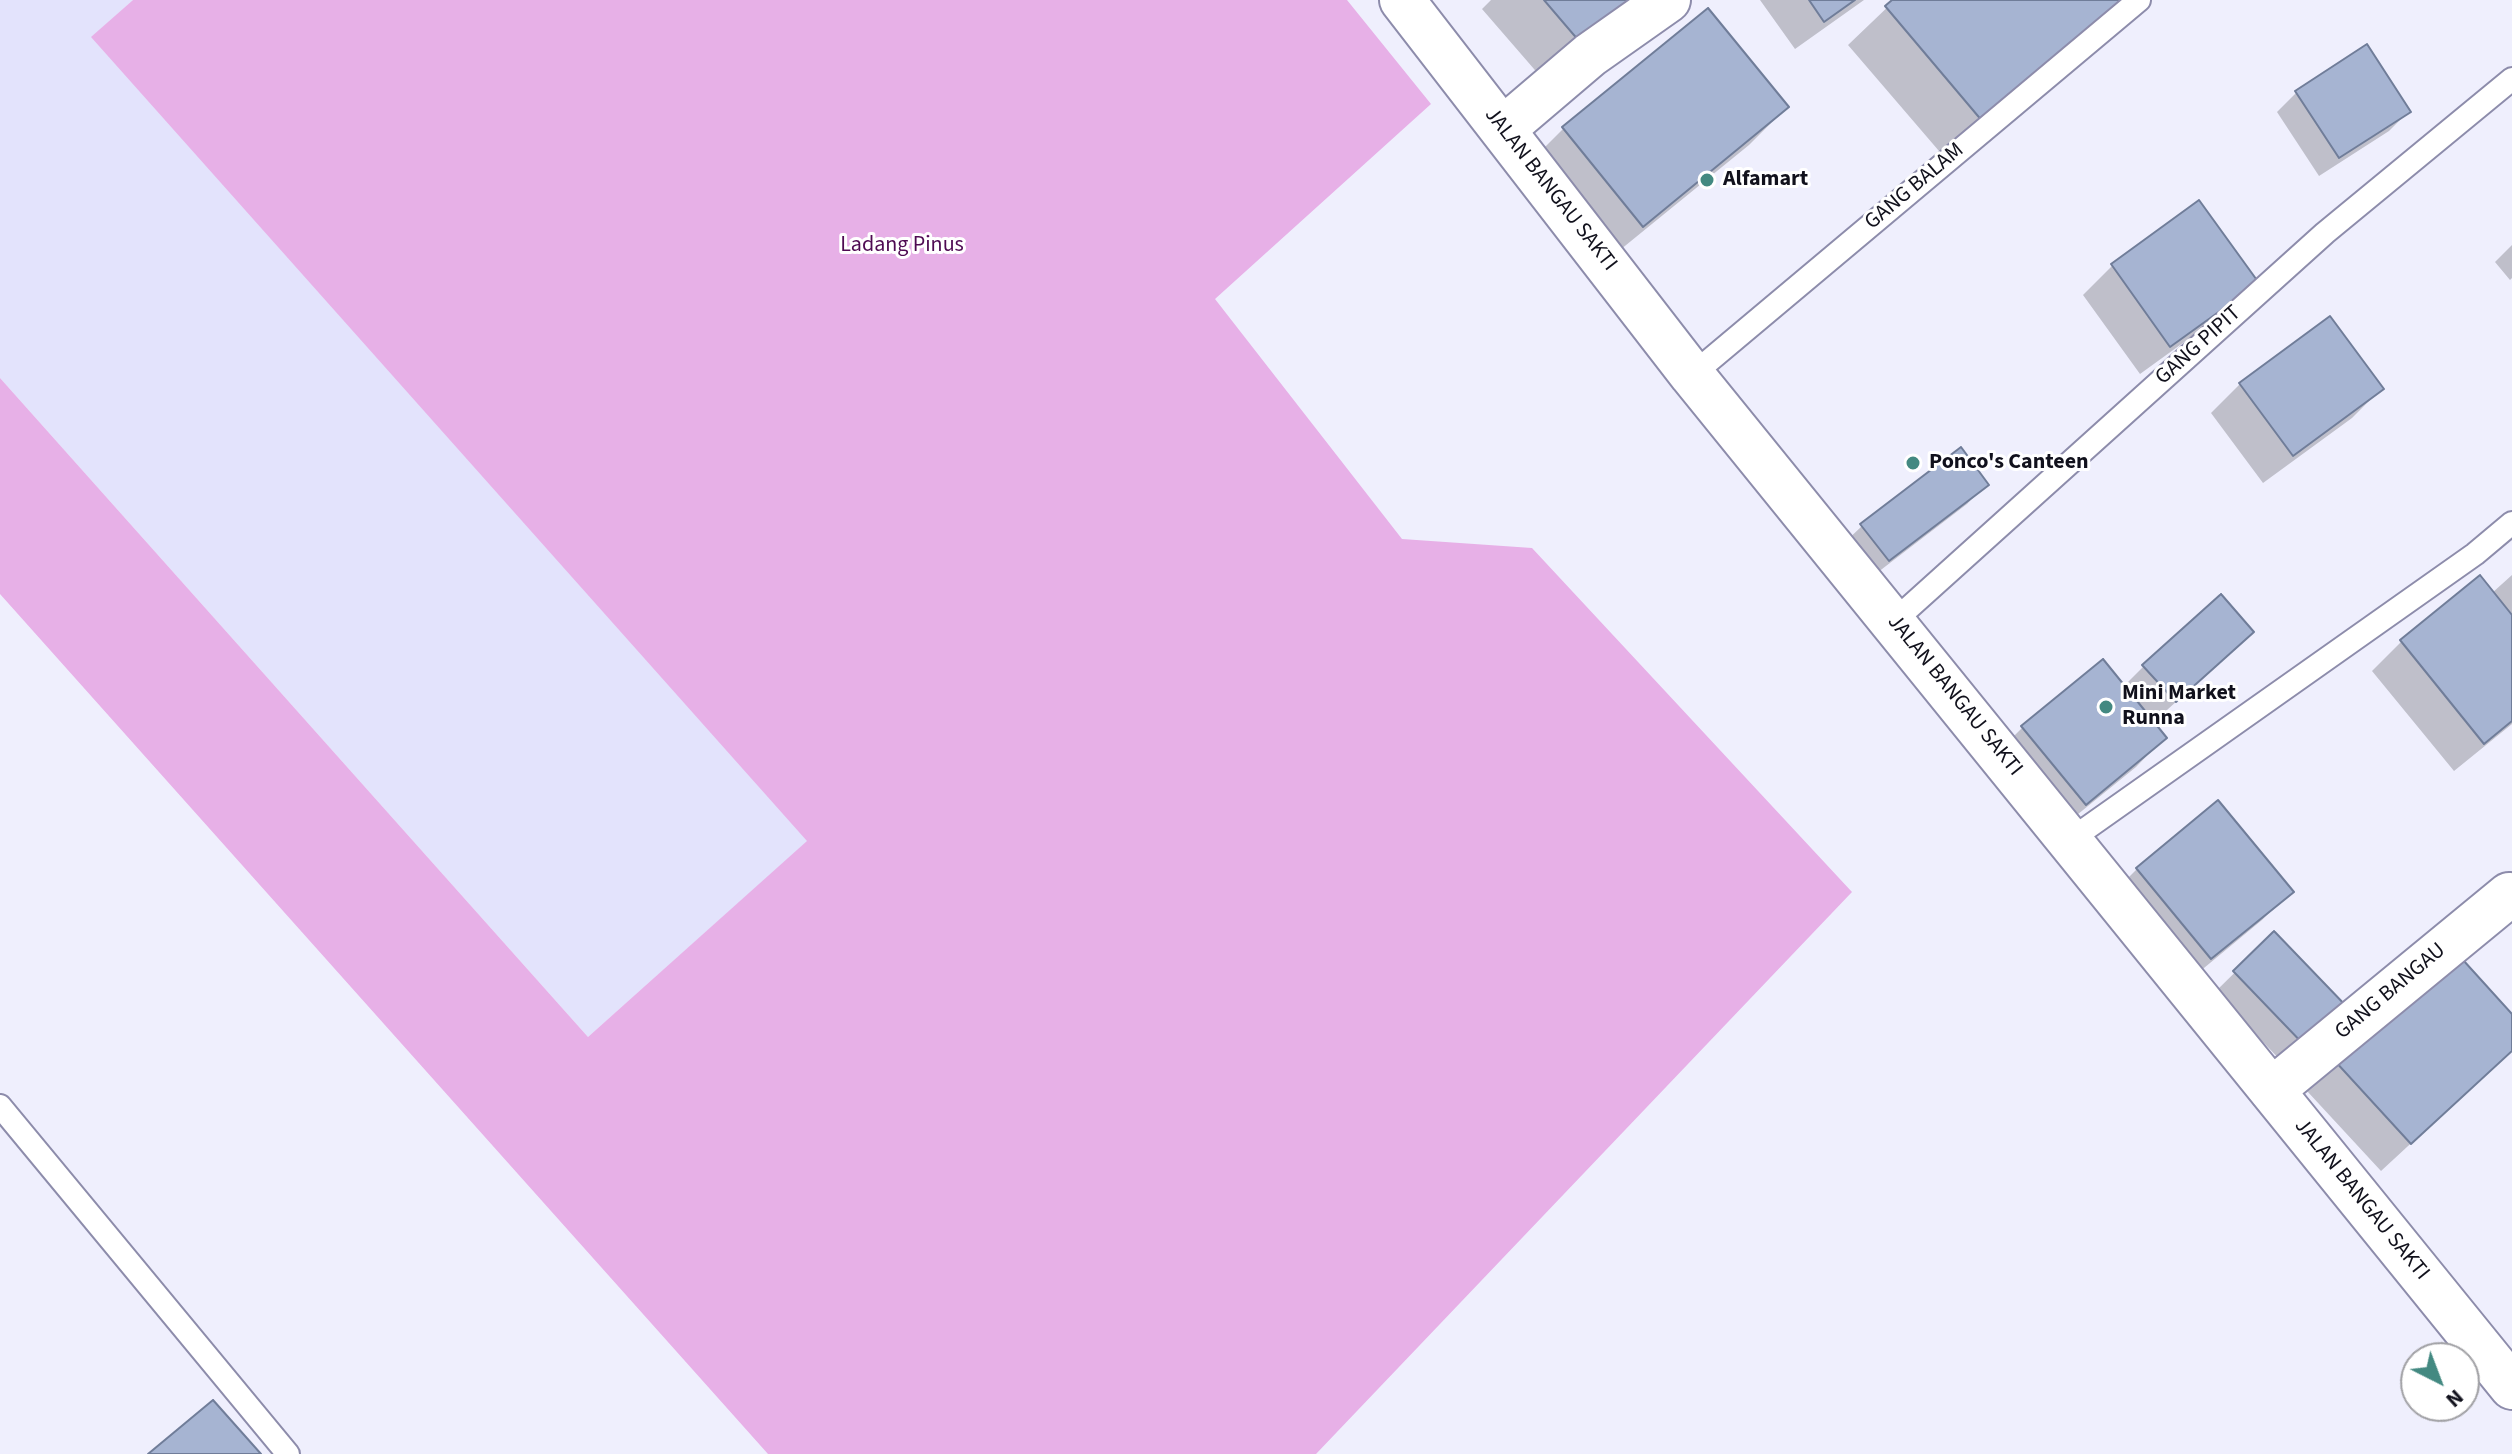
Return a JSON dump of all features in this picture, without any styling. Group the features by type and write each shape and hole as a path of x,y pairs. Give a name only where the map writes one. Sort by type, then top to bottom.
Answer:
{"street":[{"name":"JALAN BANGAU SAKTI","path":"1402,0 1692,375 2512,1387"},
{"path":"1503,129 1590,55 1668,0"},
{"name":"GANG BANGAU","path":"2272,1090 2509,895"}],"lane":[{"name":"GANG BALAM","path":"1692,375 2139,0"},
{"name":"GANG PIPIT","path":"1893,622 2325,233 2512,79"},
{"path":"2070,840 2475,554 2512,523"},
{"path":"0,1106 288,1454"}],"shaded area":[{"path":"0,0 133,0 92,37 808,841 588,1037 0,378"}],"green space":[{"name":"Ladang Pinus","path":"133,0 1347,0 1431,104 1215,299 1402,539 1532,548 1852,892 1316,1454 768,1454 0,594 0,378 588,1037 807,841 91,37"}],"building":[{"path":"1544,0 1642,0 1585,48"},
{"path":"1809,0 1855,0 1824,22"},
{"path":"1892,0 2126,0 1983,122 1885,6"},
{"path":"1708,8 1789,107 1643,227 1562,127"},
{"path":"2367,44 2411,112 2339,158 2295,91"},
{"path":"2199,200 2259,283 2170,347 2111,264"},
{"path":"2330,316 2384,389 2293,456 2239,383"},
{"path":"1961,447 1989,485 1889,561 1860,524"},
{"path":"2480,575 2512,615 2512,721 2484,744 2400,640"},
{"path":"2221,594 2254,632 2176,702 2142,665"},
{"path":"2103,659 2167,738 2086,805 2021,726"},
{"path":"2218,800 2294,892 2211,959 2136,868"},
{"path":"2274,931 2349,1009 2308,1049 2233,971"},
{"path":"2454,950 2512,1014 2512,1051 2411,1144 2334,1060"},
{"path":"213,1400 261,1454 148,1454"}],"place":[{"name":"Alfamart","path":"1707,180"},
{"name":"Ponco's Canteen","path":"1913,463"},
{"name":"Mini Market Runna","path":"2106,707"}]}
